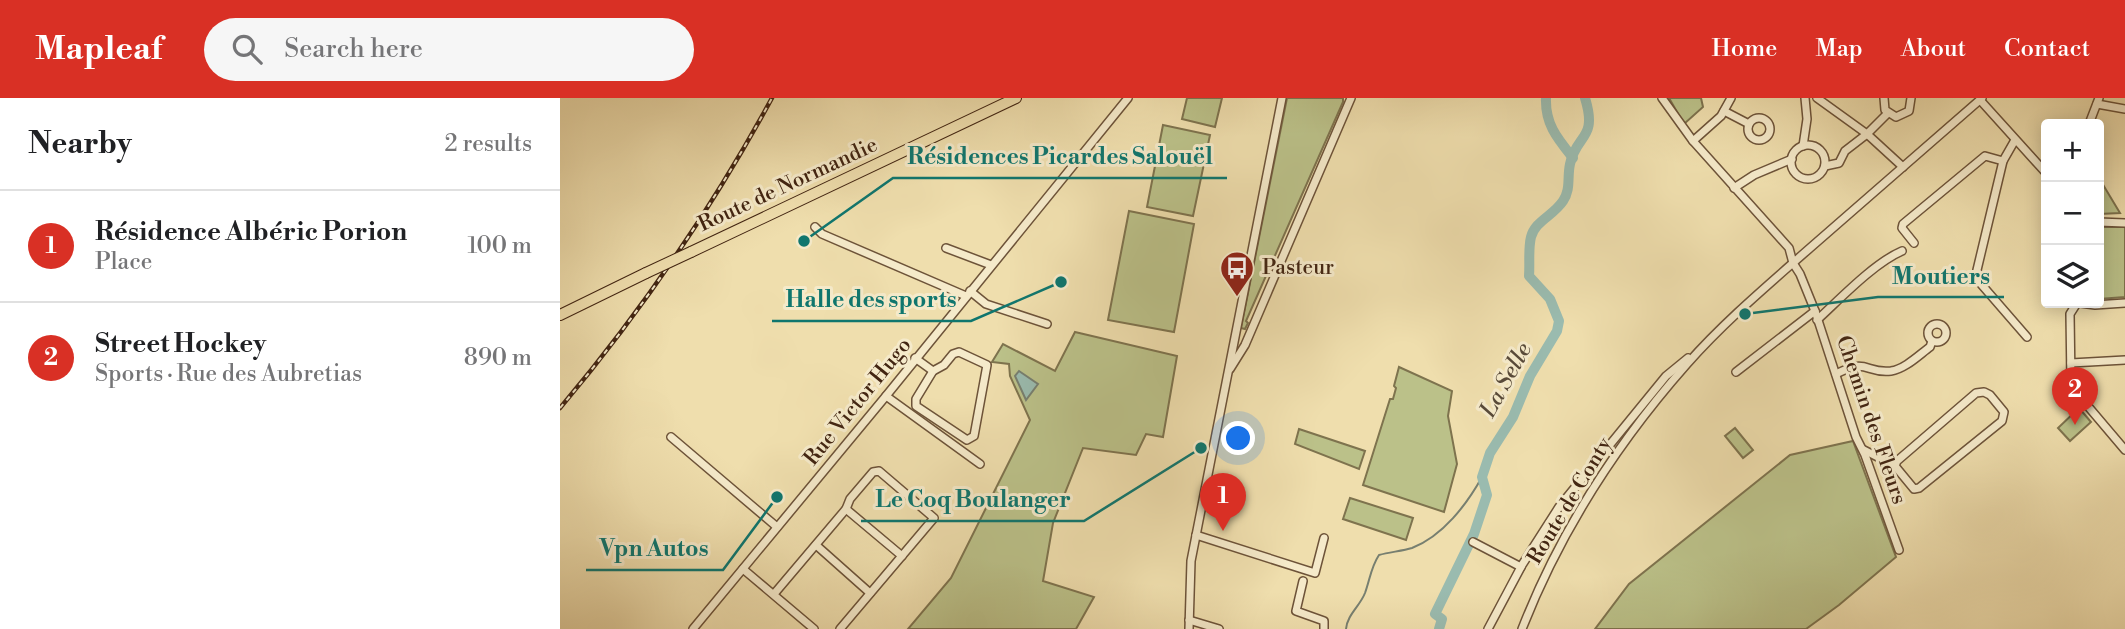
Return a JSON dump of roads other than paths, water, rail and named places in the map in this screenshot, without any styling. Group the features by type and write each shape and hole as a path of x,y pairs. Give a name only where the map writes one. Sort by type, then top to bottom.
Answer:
{"main road":[{"name":"Route de Normandie","path":"560,315 1016,98"}],"street":[{"name":"Rue Victor Hugo","path":"693,629 1128,98"},
{"path":"1219,629 1189,625 1189,586 1196,535 1282,98"},
{"name":"Chemin des Fleurs","path":"1662,98 1693,141 1789,248 1815,311 1860,447 1899,551"},
{"path":"1693,141 1724,111 1731,98"},
{"path":"1803,146 1807,119 1805,98"},
{"path":"1817,98 1867,134 1903,167"},
{"path":"1884,98 1883,105 1888,113 1896,117 1905,114 1911,107 1911,98"},
{"path":"1228,372 1245,345 1351,99"},
{"path":"1488,629 1521,568 1559,507 1665,376 1697,353 1758,293 1981,99 2029,157 2041,166"},
{"path":"2090,119 2098,101 2125,109"},
{"path":"1724,111 1749,124"},
{"path":"1825,166 1822,151 1813,145 1803,146 1795,151 1792,159 1793,170 1797,174 1808,179 1818,175 1825,166 1839,163 1845,151 1888,113"},
{"path":"2015,140 2003,161 1977,277 2027,337"},
{"path":"1914,243 1902,228 1903,224 1985,156 2003,161"},
{"path":"1734,187 1754,175 1792,159"},
{"path":"2104,222 2125,223"},
{"path":"815,227 822,233 986,304 1047,324"},
{"path":"946,248 991,265"},
{"path":"1818,320 1852,288 1893,255 1902,251"},
{"path":"2104,304 2125,303"},
{"path":"2074,308 2070,314 2071,383 2125,449"},
{"path":"1736,372 1815,311"},
{"path":"1236,331 1248,335"},
{"path":"1836,374 1854,365 1882,371 1897,369 1930,347 1932,341"},
{"path":"960,352 987,365 974,436 967,440 916,406 916,399 933,371 944,365 953,354 960,352"},
{"path":"915,358 933,371"},
{"path":"2071,363 2125,360"},
{"name":"Route de Conty","path":"1522,629 1560,546 1597,482 1684,363"},
{"path":"1860,447 1895,466 1914,489 1919,488 2002,421 2004,412 1990,395 1984,392 1976,393 1897,461 1895,466"},
{"path":"886,396 980,464"},
{"path":"671,437 777,527"},
{"path":"774,594 846,509 850,499 873,472 879,471 934,518 840,629"},
{"path":"846,509 902,556"},
{"path":"1196,535 1315,573 1324,538"},
{"path":"1473,542 1521,568"},
{"path":"816,545 870,593"},
{"path":"743,569 810,628"},
{"path":"1303,581 1296,611 1324,621 1324,629"}],"water":[{"path":"1019,371 1038,384 1026,400 1015,376"}],"waterway":[{"name":"La Selle","path":"1546,98 1550,123 1573,158"},
{"name":"La Selle","path":"1439,629 1442,619 1435,614 1474,534 1487,495 1482,477 1490,453 1513,417 1530,376 1557,331 1559,321 1550,299 1529,276 1530,242 1536,227 1565,197 1573,154 1588,129 1585,98"},
{"path":"1346,629 1365,593 1379,555 1412,548 1434,536 1461,508 1482,477"}],"railway":[{"path":"560,408 619,335 674,258 725,179 772,98"}],"place":[{"name":"Résidences Picardes Salouël","path":"804,241"},
{"name":"Halle des sports","path":"1061,282"},
{"name":"Pasteur","path":"1237,298"},
{"name":"Moutiers","path":"1745,314"},
{"name":"Street Hockey","path":"2075,425"},
{"name":"Le Coq Boulanger","path":"1201,448"},
{"name":"Vpn Autos","path":"777,497"},
{"name":"Résidence Albéric Porion","path":"1223,531"}]}
